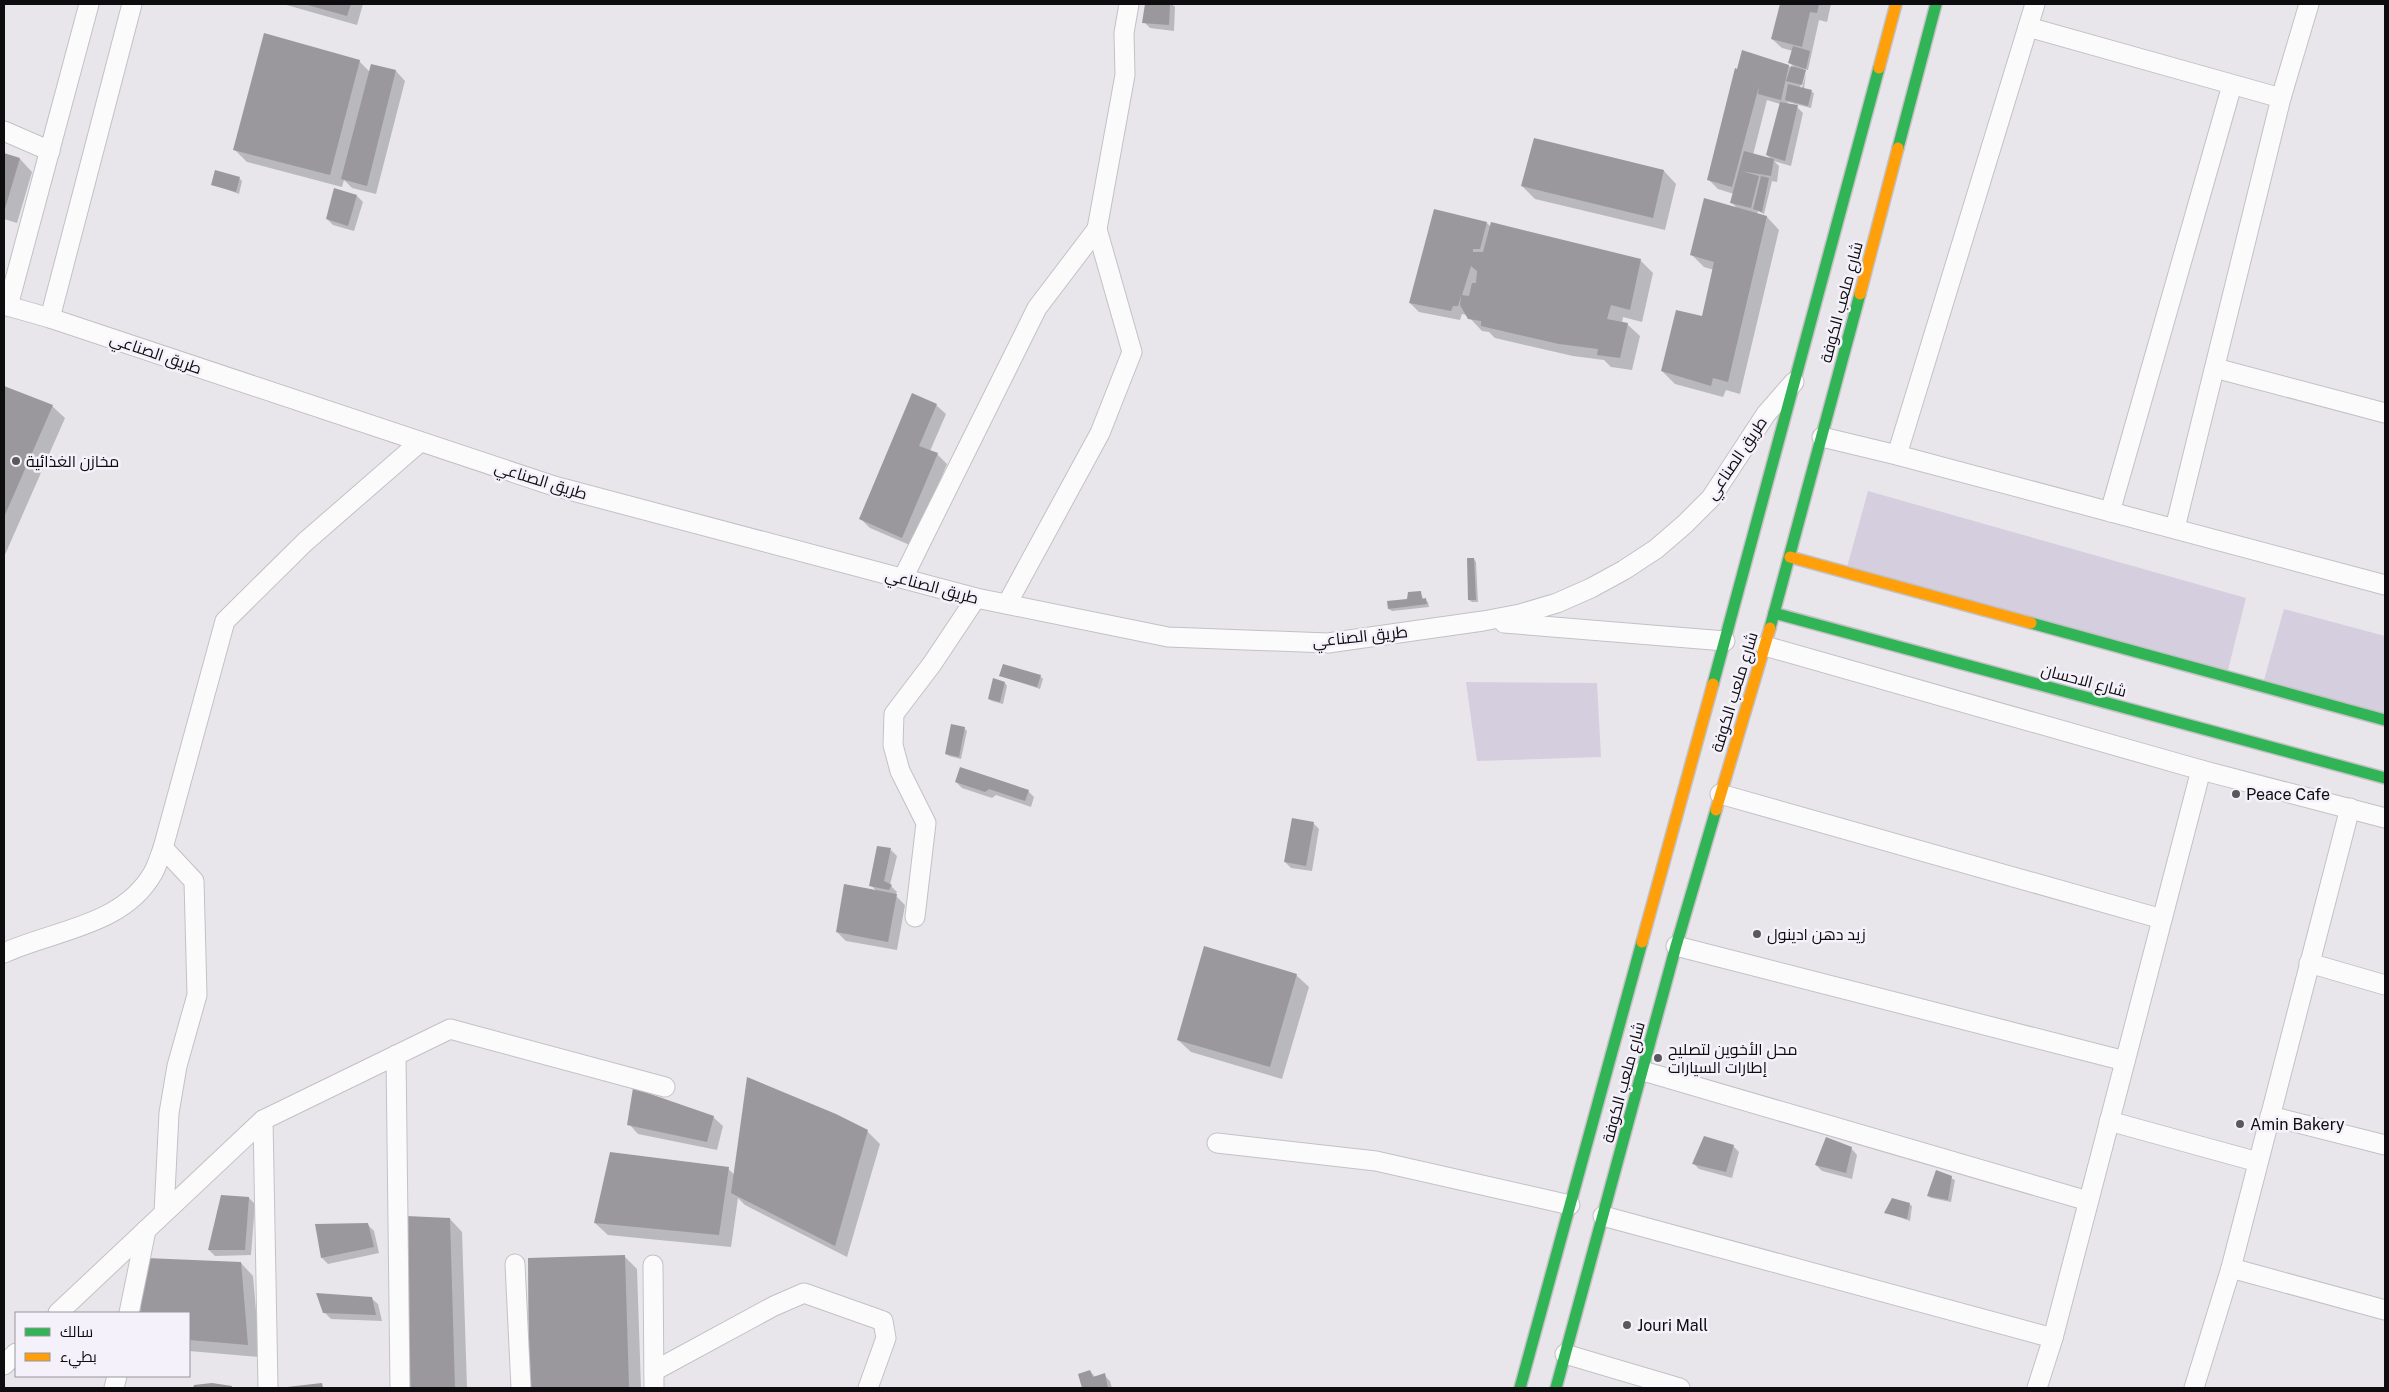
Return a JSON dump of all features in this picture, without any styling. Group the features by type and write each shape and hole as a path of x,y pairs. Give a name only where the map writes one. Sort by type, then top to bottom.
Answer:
{"main road":[{"name":"شارع ملعب الكوفة","path":"1520,1388 1797,379 1896,4"},
{"name":"شارع ملعب الكوفة","path":"1556,1388 1676,946 1790,557 1936,4"},
{"path":"1790,557 2385,720"},
{"name":"شارع الاحسان","path":"1774,613 2385,778"}],"street":[{"path":"6,305 89,4"},
{"path":"50,318 132,4"},
{"path":"1007,604 1100,433 1132,352 1097,229 1125,75 1124,33 1128,4"},
{"path":"1897,455 2034,4"},
{"path":"2174,528 2281,98 2309,4"},
{"path":"2028,27 2232,86 2281,98"},
{"path":"2110,512 2232,86"},
{"path":"4,131 50,151"},
{"path":"903,578 1037,308 1097,229"},
{"name":"طريق الصناعي","path":"6,305 554,486 976,598 1168,638 1328,643 1483,621 1520,614 1565,599 1624,570 1656,549 1685,524 1711,498 1766,414 1797,379"},
{"path":"2215,368 2385,413"},
{"path":"1822,438 1897,455 2385,584"},
{"path":"4,953 118,910 138,894 153,873 163,848 225,621 305,542 420,442"},
{"path":"915,917 926,823 900,771 892,745 894,714 932,664 976,598"},
{"path":"1483,621 1725,641"},
{"path":"1765,646 2201,770 2385,818"},
{"path":"2037,1388 2053,1338 2201,770"},
{"path":"1720,794 2162,919"},
{"path":"2194,1388 2231,1268 2350,808"},
{"path":"163,848 194,881 197,995 177,1066 169,1113 164,1213"},
{"path":"1676,946 2125,1061"},
{"path":"2309,963 2385,985"},
{"path":"59,1312 263,1120 450,1029 665,1087"},
{"path":"396,1055 400,1388"},
{"path":"1643,1071 2088,1201"},
{"path":"2270,1116 2385,1145"},
{"path":"263,1120 268,1388"},
{"path":"2110,1121 2258,1162"},
{"path":"1217,1144 1376,1161 1570,1205"},
{"path":"1603,1216 2053,1338"},
{"path":"129,1312 146,1230"},
{"path":"515,1264 521,1388"},
{"path":"653,1265 654,1380"},
{"path":"2231,1268 2385,1310"},
{"path":"654,1380 774,1306 804,1293 883,1321 886,1338 868,1388"},
{"path":"4,1365 15,1354"},
{"path":"1565,1354 1680,1388"}],"shaded area":[{"path":"1868,491 2246,598 2226,678 1844,578"},
{"path":"2284,609 2385,636 2385,720 2262,687"},
{"path":"1466,682 1597,683 1601,757 1477,761"}],"building":[{"path":"304,4 351,4 347,16"},
{"path":"1145,4 1170,4 1169,25 1142,23"},
{"path":"1780,4 1819,4 1817,13 1810,12 1802,47 1771,39"},
{"path":"264,33 360,60 330,175 233,150"},
{"path":"1793,46 1810,51 1806,69 1788,63"},
{"path":"1742,50 1789,65 1781,100 1758,94 1759,86 1732,187 1707,180 1735,68 1737,69"},
{"path":"371,64 396,70 367,186 341,179"},
{"path":"1791,66 1806,70 1802,85 1786,81"},
{"path":"1788,84 1812,90 1808,106 1785,100"},
{"path":"1780,102 1798,105 1785,161 1766,155"},
{"path":"1534,138 1664,170 1653,218 1521,186"},
{"path":"1744,151 1774,159 1771,176 1741,171 1759,176 1751,208 1730,203"},
{"path":"4,153 20,158 4,212"},
{"path":"215,170 240,177 236,192 211,185"},
{"path":"1761,176 1769,178 1762,212 1753,209"},
{"path":"334,188 357,195 348,226 326,219"},
{"path":"1704,198 1767,216 1728,382 1713,378 1711,386 1661,371 1676,310 1702,316 1714,262 1690,255"},
{"path":"1434,209 1487,222 1480,249 1473,249 1473,252 1483,252 1491,222 1641,259 1630,310 1611,305 1607,319 1628,323 1620,358 1597,355 1598,349 1559,344 1481,326 1481,321 1468,319 1460,305 1461,296 1458,306 1453,306 1451,311 1409,303","holes":["1471,266 1477,271 1476,283 1472,283 1469,296 1462,295"]},
{"name":"مخازن الغذائية","path":"4,386 53,405 4,517"},
{"path":"912,393 937,404 919,446 938,453 902,538 859,519"},
{"path":"1467,558 1474,558 1476,600 1468,600"},
{"path":"1421,591 1422,599 1426,598 1427,604 1388,609 1387,601 1407,599 1408,592"},
{"path":"1003,664 1041,675 1037,687 999,676"},
{"path":"993,678 1005,682 1000,702 988,699"},
{"path":"951,724 965,727 959,757 945,754"},
{"path":"960,767 1029,790 1025,801 989,789 985,792 955,782"},
{"path":"1292,818 1314,822 1306,866 1284,862"},
{"path":"877,846 891,848 884,881 892,885 889,890 869,886"},
{"path":"844,884 897,894 888,942 836,932"},
{"path":"1204,946 1297,974 1270,1067 1177,1040"},
{"path":"747,1077 836,1114 868,1130 835,1246 731,1193"},
{"path":"633,1088 714,1116 707,1142 627,1125"},
{"path":"1704,1136 1734,1145 1726,1172 1692,1164"},
{"path":"1826,1137 1852,1147 1846,1173 1815,1165"},
{"path":"610,1152 729,1167 719,1235 594,1223"},
{"path":"1936,1170 1952,1176 1948,1200 1927,1196"},
{"path":"221,1195 249,1197 245,1250 208,1250"},
{"path":"1892,1198 1910,1203 1907,1219 1884,1213"},
{"path":"406,1216 450,1218 455,1388 402,1388"},
{"path":"368,1223 374,1247 321,1258 315,1224"},
{"path":"625,1255 629,1388 529,1388 528,1258"},
{"path":"146,1258 241,1262 248,1345 190,1340 190,1312 140,1312"},
{"path":"316,1293 372,1297 376,1315 323,1313"},
{"path":"1090,1370 1093,1377 1105,1373 1108,1388 1082,1388 1078,1374"},
{"path":"212,1383 232,1386 232,1388 193,1388 194,1385"},
{"path":"322,1383 323,1388 287,1388 287,1387"}],"traffic: fast":[{"path":"1898,148 1936,4"},
{"path":"1713,684 1879,68"},
{"path":"1770,628 1860,294"},
{"path":"1774,613 2385,778"},
{"path":"2031,623 2385,720"},
{"path":"1556,1388 1676,946 1716,810"},
{"path":"1520,1388 1642,942"}],"traffic: slow":[{"path":"1879,68 1896,4"},
{"path":"1860,294 1898,148"},
{"path":"1790,557 2031,623"},
{"path":"1716,810 1770,628"},
{"path":"1642,942 1713,684"}],"place":[{"name":"مخازن الغذائية","path":"16,461"},
{"name":"Peace Cafe","path":"2236,794"},
{"name":"زيد دهن ادينول","path":"1757,934"},
{"name":"محل الأخوين لتصليح إطارات السيارات","path":"1658,1058"},
{"name":"Amin Bakery","path":"2240,1124"},
{"name":"Jouri Mall","path":"1627,1325"}]}
